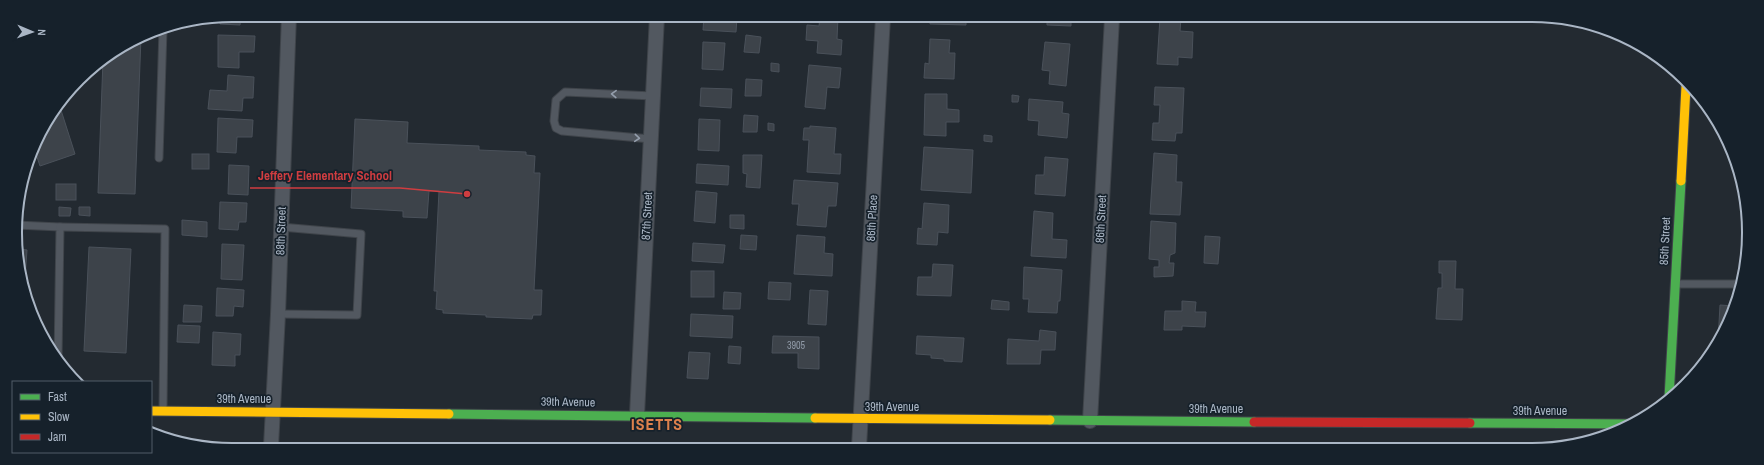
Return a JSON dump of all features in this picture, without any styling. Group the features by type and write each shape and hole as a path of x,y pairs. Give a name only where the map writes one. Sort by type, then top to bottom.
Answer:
{"main road":[{"name":"85th Street","path":"1669,392 1686,90"},
{"name":"39th Avenue","path":"152,411 637,415 860,419 1619,424"}],"street":[{"name":"88th Street","path":"270,443 278,314 289,22"},
{"name":"87th Street","path":"637,415 657,22"},
{"name":"86th Place","path":"859,443 883,22"},
{"name":"86th Street","path":"1090,421 1112,22"}],"lane":[{"path":"159,158 163,34"},
{"path":"651,139 562,131 556,128 554,121 556,100 565,92 653,96"},
{"path":"22,225 165,229 163,411"},
{"path":"58,351 60,227"},
{"path":"278,314 357,315 361,234 281,227"},
{"path":"1675,284 1736,284"}],"building":[{"path":"220,22 240,22 240,25 220,24"},
{"path":"704,22 737,22 736,32 703,30"},
{"path":"819,22 838,22 837,39 842,40 841,55 817,53 818,41 806,40 807,25 819,26"},
{"path":"930,22 966,22 966,25 930,24"},
{"path":"1047,22 1071,22 1071,26 1047,25"},
{"path":"1160,22 1181,22 1180,31 1193,32 1192,58 1178,57 1178,65 1157,64"},
{"path":"218,35 255,36 254,52 239,52 239,68 218,67"},
{"path":"746,35 761,37 759,53 744,52"},
{"path":"930,39 950,40 949,53 955,53 954,79 924,78 925,63 929,64"},
{"path":"703,42 725,43 723,70 702,69"},
{"path":"1045,42 1070,44 1066,86 1049,84 1050,71 1042,70"},
{"path":"141,43 135,194 98,193 103,66 127,50"},
{"path":"771,63 779,64 779,72 771,71"},
{"path":"809,65 841,68 839,88 827,87 825,109 805,107"},
{"path":"228,75 254,77 253,98 243,98 242,111 208,109 210,90 227,91"},
{"path":"746,79 762,80 761,96 745,96"},
{"path":"1155,87 1184,88 1182,133 1176,133 1175,141 1152,140 1153,123 1159,123 1160,105 1154,105"},
{"path":"701,88 732,89 731,108 700,106"},
{"path":"925,94 947,94 947,109 959,110 959,122 946,122 946,136 924,135"},
{"path":"1012,95 1019,96 1018,102 1012,102"},
{"path":"1029,99 1063,102 1062,113 1069,114 1067,138 1038,135 1039,121 1028,120"},
{"path":"61,110 75,154 40,166 37,156 50,127"},
{"path":"744,115 758,116 757,132 743,132"},
{"path":"218,118 253,120 252,137 237,137 236,153 217,152"},
{"path":"355,119 408,122 407,143 479,146 479,150 526,152 526,155 535,156 534,173 540,173 534,290 542,290 541,315 533,315 532,319 486,317 486,315 443,313 443,310 436,309 437,291 434,291 439,191 429,191 427,218 403,217 403,211 351,208"},
{"path":"699,119 720,120 719,151 698,150"},
{"path":"768,123 774,124 774,131 768,130"},
{"path":"810,126 836,128 834,154 841,154 840,174 807,172 809,140 803,140 804,128 810,128"},
{"path":"984,135 992,136 992,142 984,141"},
{"path":"924,147 973,150 971,193 921,190"},
{"path":"1154,153 1177,155 1176,182 1182,182 1180,215 1150,214"},
{"path":"192,154 209,154 209,169 192,169"},
{"path":"743,155 762,155 760,188 746,187 747,174 743,173"},
{"path":"1045,157 1068,159 1065,196 1035,194 1036,175 1044,175"},
{"path":"697,164 729,166 728,185 696,183"},
{"path":"229,165 249,166 248,195 228,194"},
{"path":"794,180 838,183 836,206 828,206 826,227 797,225 799,204 792,204"},
{"path":"56,184 76,184 76,200 56,200"},
{"path":"696,191 717,193 715,223 694,221"},
{"path":"220,202 247,203 246,222 239,222 238,230 219,229"},
{"path":"924,203 949,205 948,233 938,232 937,245 917,244 918,228 922,229"},
{"path":"59,207 71,208 70,216 59,216"},
{"path":"79,207 90,207 90,216 79,215"},
{"path":"1034,211 1053,213 1052,239 1067,240 1066,258 1031,256"},
{"path":"730,215 744,215 744,229 730,228"},
{"path":"182,220 207,222 207,237 182,235"},
{"path":"1151,221 1176,223 1175,253 1170,255 1169,263 1174,263 1173,276 1154,277 1154,267 1159,267 1159,260 1149,259"},
{"path":"741,235 757,236 756,250 740,249"},
{"path":"797,235 825,237 824,253 833,254 832,276 794,274"},
{"path":"1205,236 1220,237 1218,264 1204,263"},
{"path":"693,243 725,245 723,263 692,261"},
{"path":"222,244 244,245 242,280 221,279"},
{"path":"89,247 131,249 126,353 84,351"},
{"path":"22,249 27,250 26,271"},
{"path":"1439,261 1456,261 1455,289 1463,289 1462,320 1436,319 1438,288 1442,288 1442,273 1439,273"},
{"path":"933,264 953,265 951,296 917,295 918,277 932,277"},
{"path":"1024,267 1062,270 1060,301 1058,301 1057,313 1028,312 1029,299 1023,299"},
{"path":"691,271 714,271 714,297 691,297"},
{"path":"769,282 791,283 790,300 768,299"},
{"path":"217,288 244,290 243,307 234,306 233,316 216,316"},
{"path":"810,290 828,291 826,325 808,324"},
{"path":"724,292 741,293 740,309 723,309"},
{"path":"992,300 1009,302 1009,310 991,309"},
{"path":"1182,301 1196,302 1195,312 1206,312 1205,327 1182,326 1182,330 1164,330 1165,311 1182,311"},
{"path":"184,305 202,306 201,322 183,322"},
{"path":"1720,305 1729,306 1726,313 1719,329"},
{"path":"691,314 733,316 732,338 690,336"},
{"path":"178,325 200,326 199,343 177,342"},
{"path":"1040,330 1056,332 1055,350 1041,350 1040,364 1007,364 1008,339 1039,341"},
{"path":"213,332 241,334 240,355 235,355 235,366 212,365"},
{"path":"773,336 819,337 819,369 798,368 798,353 772,353"},
{"path":"917,336 964,338 962,362 944,361 944,359 931,358 931,355 916,354"},
{"path":"729,346 741,347 740,364 728,363"},
{"path":"689,352 710,353 708,379 687,378"}],"traffic: fast":[{"path":"1669,392 1681,181"},
{"path":"449,414 815,418"},
{"path":"1050,420 1254,422"},
{"path":"1470,423 1619,424"}],"traffic: slow":[{"path":"1681,181 1686,90"},
{"path":"152,411 449,414"},
{"path":"815,418 1050,420"}],"traffic: jam":[{"path":"1254,422 1470,423"}],"place":[{"name":"Jeffery Elementary School","path":"467,194"}],"district":[{"name":"ISETTS","path":"657,424"}]}
